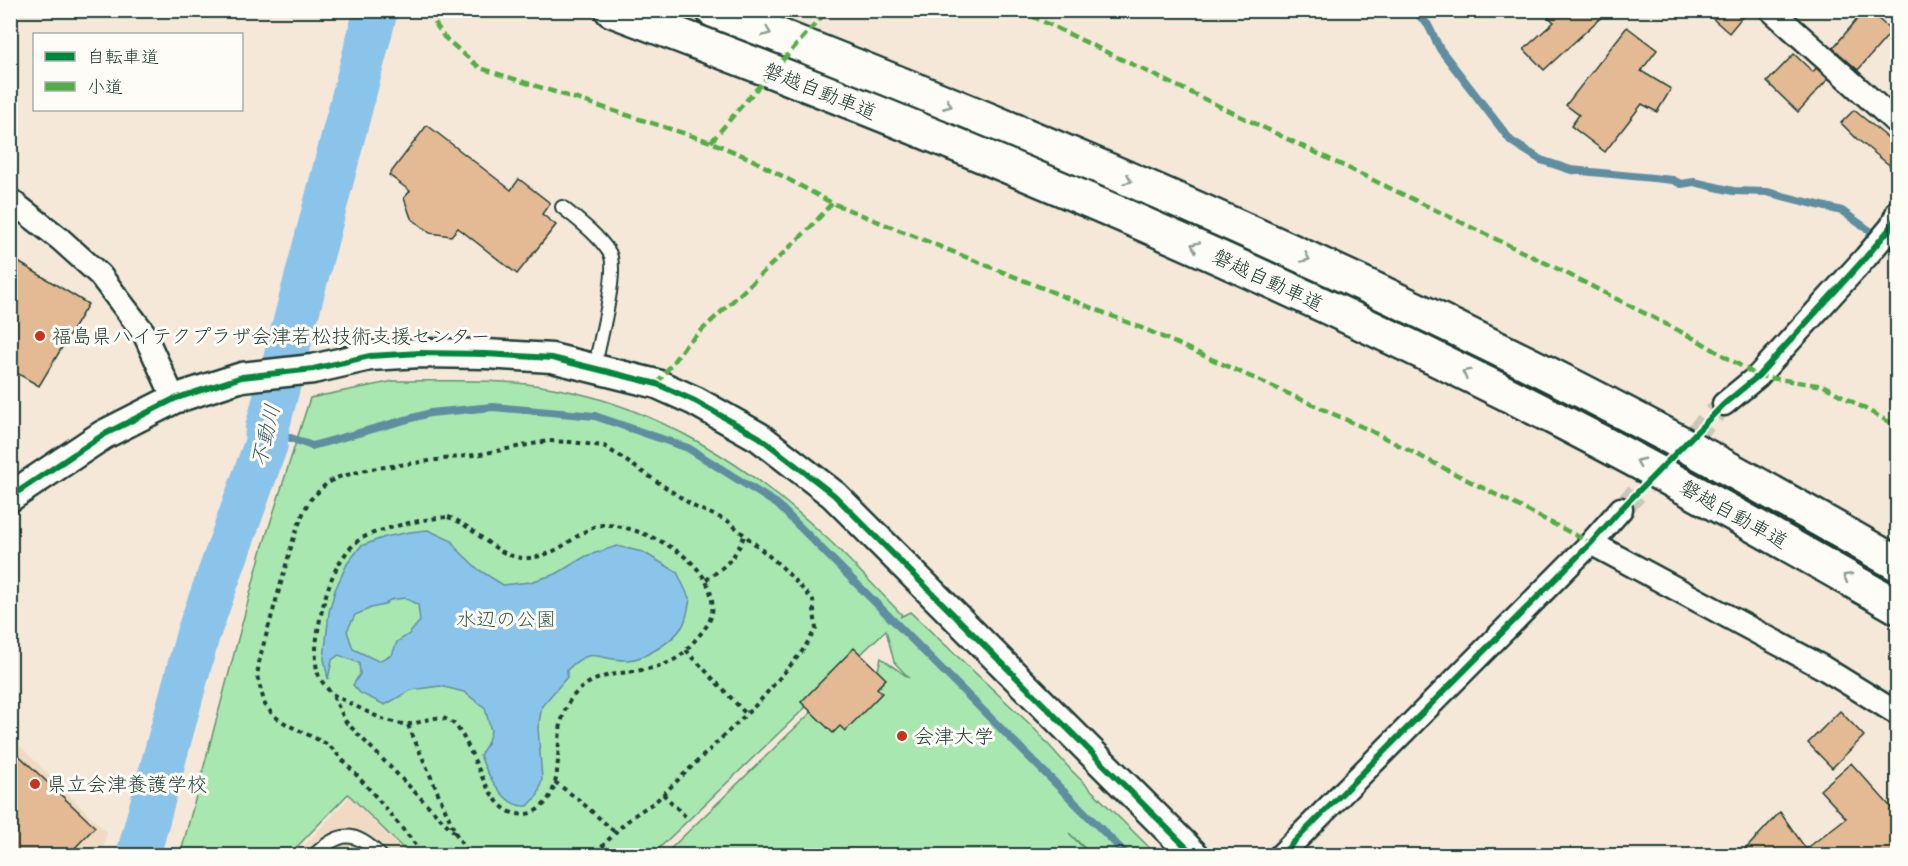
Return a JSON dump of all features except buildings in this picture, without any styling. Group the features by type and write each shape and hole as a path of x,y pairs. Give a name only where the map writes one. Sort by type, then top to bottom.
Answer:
{"highway":[{"name":"磐越自動車道","path":"612,10 1008,166 1204,250 1327,307 1473,376 1645,465 1898,607"},
{"name":"磐越自動車道","path":"712,10 1022,134 1345,275 1487,343 1659,431 1898,564"}],"street":[{"path":"1771,10 1898,124"},
{"path":"10,200 60,239 100,275 144,333 174,399"},
{"path":"1724,404 1758,376 1866,257 1892,226 1898,211"},
{"path":"10,497 103,435 174,399 242,377 313,369 370,356 420,353 486,354 552,358 657,384 695,401 759,437 834,495 1195,855"},
{"path":"1280,855 1590,543 1621,508"},
{"path":"1590,543 1822,667 1898,714"}],"lane":[{"path":"562,207 585,226 610,254 614,270 598,352"},
{"path":"313,855 335,838 346,836 358,837 381,855"}],"path":[{"path":"416,845 329,745 288,725 274,716 265,705 257,676 260,657 294,537 304,511 317,492 327,483 339,477 370,469 481,454 548,441 570,441 604,446 695,507 728,521 782,567 813,600 816,628 801,653 747,715 654,803 635,813 594,855"},
{"path":"333,696 382,719 408,725 441,717 454,724 496,802 508,812 521,815 538,810 550,797 555,782 558,736 574,694 585,686 611,674 648,670 669,663 679,657 709,625 712,615 711,595 706,580 688,559 672,548 638,532 603,525 592,528 551,552 521,558 507,554 459,520 448,516 376,532 359,540 343,558 330,581 315,648 318,674 333,696 346,722 456,834"},
{"path":"706,580 738,552 745,534"},
{"path":"686,650 747,715"},
{"path":"408,725 456,834 470,855"},
{"path":"555,782 615,832"},
{"path":"663,794 686,817"}],"shaded area":[{"name":"県立会津養護学校","path":"10,736 107,833 101,855 11,855"},
{"path":"349,797 408,855 295,856"}],"green space":[{"name":"水辺の公園","path":"394,381 494,381 553,388 592,397 629,409 666,425 736,465 768,488 829,540 902,615 900,617 910,612 1032,726 1071,770 1157,855 1092,855 1069,833 1090,855 664,855 859,666 881,687 876,677 881,658 909,678 894,662 886,630 652,855 410,855 348,794 289,855 180,856 262,549 310,398"}],"water":[{"path":"428,530 452,541 456,548 479,570 503,585 530,582 556,574 586,556 617,546 643,552 677,572 690,600 682,627 658,649 642,657 627,660 590,656 576,662 567,670 567,677 542,706 538,728 542,779 538,795 528,806 518,805 506,798 486,769 480,755 491,731 485,708 464,692 440,686 411,690 385,705 360,693 353,685 360,674 359,663 339,655 332,660 328,679 324,659 329,612 335,590 347,564 361,546 385,537","holes":["405,598 418,605 420,621 409,634 397,642 392,655 378,661 353,649 347,631 355,615 384,605 390,600"]}],"waterway":[{"name":"不動川","path":"138,856 198,634 266,444 267,429 376,10"},
{"path":"1414,10 1428,25 1440,49 1511,141 1541,160 1571,170 1673,180 1681,184 1694,182 1733,191 1767,192 1842,211 1898,251"},
{"path":"267,429 312,446 430,413 493,407 595,416 688,448 777,504 1128,856"}],"tunnel":[{"path":"1621,509 1724,404"}],"marked path":[{"path":"431,10 433,20 444,37 480,68 711,142 749,158 832,203 1149,331 1369,430 1591,543"},
{"path":"711,142 828,10"},
{"path":"1019,10 1554,267 1699,341 1758,376 1824,386 1898,427"},
{"path":"657,384 684,347 810,228 832,203"}],"cycle path":[{"path":"1280,856 1591,543 1621,509 1724,404 1758,376 1866,257 1892,226 1898,211"},
{"path":"10,497 103,435 174,399 242,377 313,369 370,356 420,353 486,354 552,358 657,384 695,401 759,437 834,495 1195,856"}],"place":[{"name":"福島県ハイテクプラザ会津若松技術支援センター","path":"40,336"},
{"name":"会津大学","path":"902,736"},
{"name":"県立会津養護学校","path":"35,784"}]}
